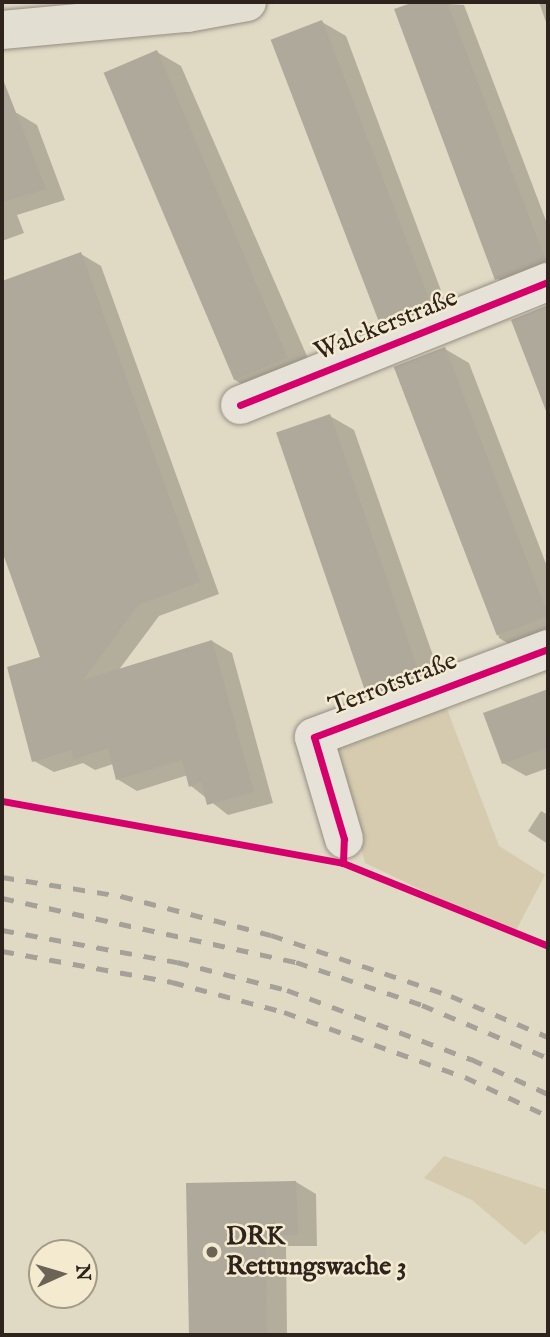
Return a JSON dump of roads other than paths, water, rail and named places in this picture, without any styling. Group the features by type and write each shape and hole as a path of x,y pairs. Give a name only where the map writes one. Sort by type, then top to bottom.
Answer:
{"main road":[{"path":"2,30 187,13 247,2"}],"street":[{"name":"Walckerstraße","path":"240,405 548,282"},
{"name":"Terrotstraße","path":"344,839 314,737 548,649"}],"railway":[{"path":"2,877 121,896 271,935 451,996 548,1037"},
{"path":"2,898 296,962 422,1005 548,1058"},
{"path":"2,930 177,962 287,990 471,1059 548,1094"},
{"path":"2,951 172,982 284,1012 465,1077 548,1116"}],"place":[{"name":"DRK Rettungswache 3","path":"212,1252"}]}
